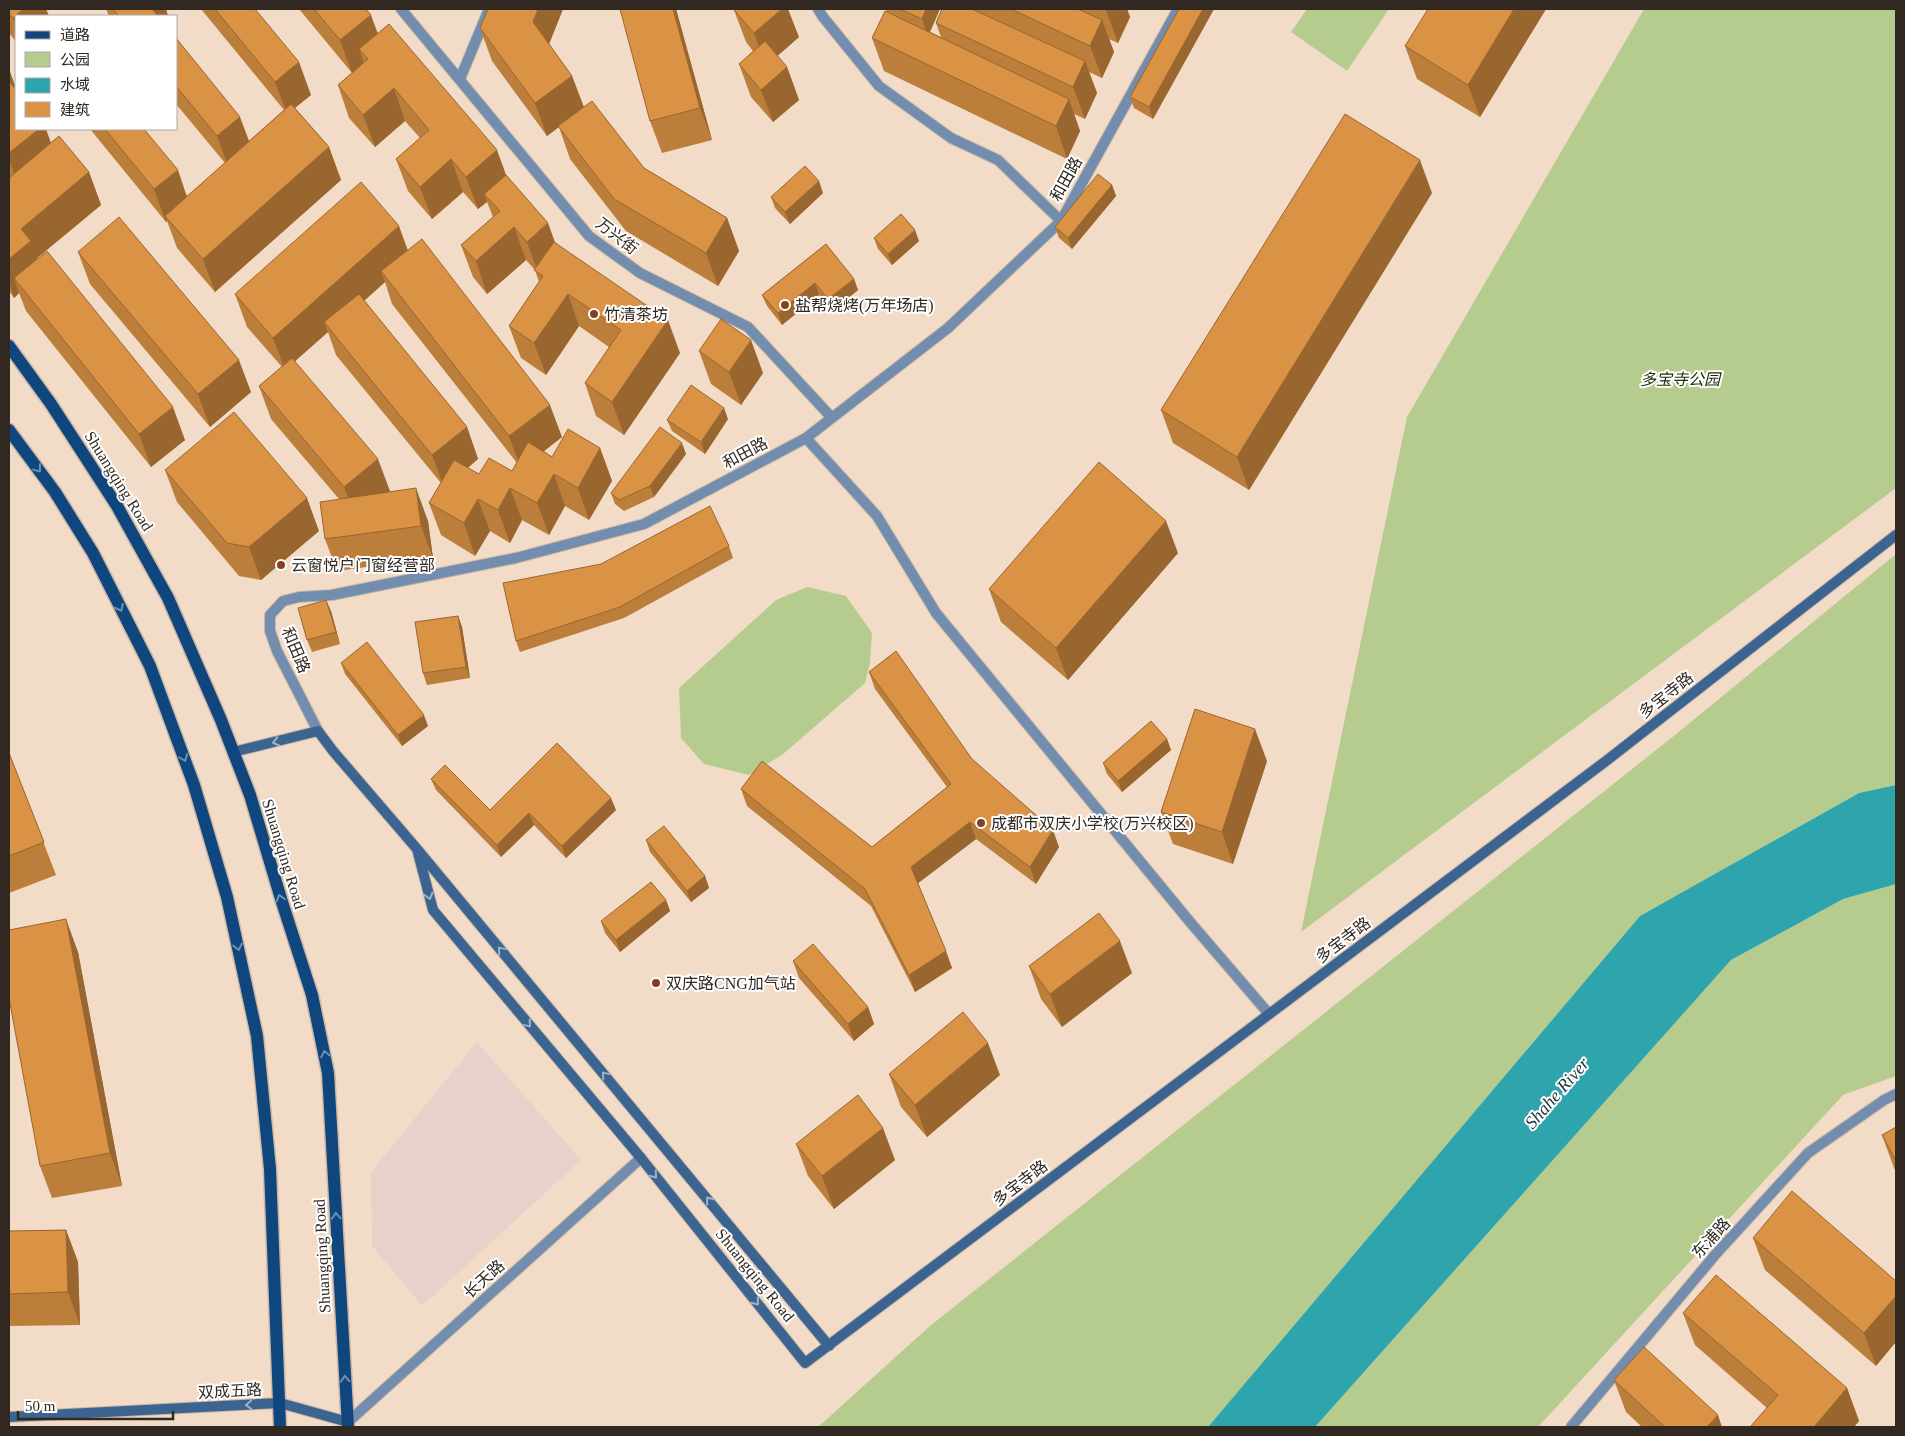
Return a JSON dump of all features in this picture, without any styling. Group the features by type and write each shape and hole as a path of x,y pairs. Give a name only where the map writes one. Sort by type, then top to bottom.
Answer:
{"main road":[{"name":"Shuangqing Road","path":"9,346 51,404 117,506 168,598 250,795 279,894 312,995 328,1073 344,1425"},
{"path":"9,430 55,492 92,553 150,666 194,786 227,896 257,1036 270,1169 280,1427"}],"street":[{"name":"万兴街","path":"401,9 589,236 640,272 748,327 832,418"},
{"path":"460,78 489,9"},
{"path":"818,9 879,86 950,138 998,160 1061,221"},
{"name":"和田路","path":"318,731 277,651 270,631 270,615 283,601 299,597 332,595 516,558 644,524 806,438 948,328 1061,221 1178,9"},
{"path":"806,438 877,516 936,613 1184,914 1269,1014"},
{"name":"多宝寺路","path":"805,1363 1614,755 1896,535"},
{"path":"233,752 318,731"},
{"name":"Shuangqing Road","path":"318,731 829,1346"},
{"name":"Shuangqing Road","path":"417,849 433,910 641,1158 805,1363"},
{"name":"东浦路","path":"1571,1427 1709,1262 1808,1153 1884,1100 1896,1094"},
{"name":"长天路","path":"344,1425 641,1158"},
{"name":"双成五路","path":"9,1417 280,1404 344,1425"}],"shaded area":[{"path":"477,1042 581,1160 422,1306 372,1246 371,1172"}],"green space":[{"path":"1307,9 1389,9 1347,71 1291,32"},
{"name":"多宝寺公园","path":"1644,9 1896,9 1896,488 1301,932 1407,417"},
{"path":"1896,554 1896,785 1859,793 1640,916 1208,1427 818,1427 930,1326 1675,735"},
{"path":"807,587 846,596 872,633 870,663 865,683 782,755 749,775 704,764 681,738 679,688 776,600"},
{"path":"1896,884 1896,1076 1843,1095 1538,1427 1315,1427 1731,960 1843,899"}],"water":[{"name":"Shahe River","path":"1896,785 1896,884 1843,899 1731,960 1315,1427 1208,1427 1640,916 1859,793"}],"building":[{"path":"9,9 23,9 13,18 9,14"},
{"path":"113,9 152,9 157,15 118,15"},
{"path":"215,9 255,9 299,62 275,82"},
{"path":"314,9 366,9 371,15 340,40"},
{"path":"488,9 538,9 533,22 572,76 535,103 480,28"},
{"path":"620,9 673,9 700,108 650,121"},
{"path":"735,9 782,9 754,33"},
{"path":"900,9 926,9 922,19"},
{"path":"942,9 972,9 1085,61 1073,87 936,23"},
{"path":"1011,9 1078,9 1102,20 1090,46"},
{"path":"1179,9 1203,9 1149,107 1130,97"},
{"path":"1428,9 1514,9 1468,85 1405,46"},
{"path":"885,11 1069,99 1056,126 872,38"},
{"path":"389,24 497,150 466,177 451,159 420,187 396,159 429,130 394,88 363,115 338,85 368,59 359,49"},
{"path":"178,40 240,117 217,136 178,88"},
{"path":"765,41 787,67 761,90 739,64"},
{"path":"9,81 15,89 15,130 38,130 9,153"},
{"path":"592,101 644,168 727,218 706,253 614,199 558,126"},
{"path":"291,104 329,147 203,259 165,216"},
{"path":"1345,114 1420,160 1237,457 1161,410"},
{"path":"106,130 145,130 178,170 154,189"},
{"path":"59,136 89,172 21,229 31,241 9,259 9,178"},
{"path":"805,166 819,181 785,212 771,197"},
{"path":"1098,174 1112,185 1068,238 1055,227"},
{"path":"506,175 548,223 527,242 514,227 476,261 461,245 500,211 484,194"},
{"path":"361,182 399,226 273,338 235,294"},
{"path":"901,214 915,230 888,254 874,238"},
{"path":"119,217 239,360 198,394 78,252"},
{"path":"422,239 550,405 509,436 381,271"},
{"path":"554,242 668,320 612,402 585,383 621,330 568,294 534,343 509,326 543,276 534,270"},
{"path":"826,244 854,279 828,299 815,283 778,313 762,295"},
{"path":"47,251 173,407 139,434 14,278"},
{"path":"359,294 467,427 432,455 324,322"},
{"path":"721,319 751,340 729,372 699,351"},
{"path":"292,358 378,459 344,487 259,386"},
{"path":"691,385 724,408 701,442 667,420"},
{"path":"234,412 307,498 249,547 227,543 165,470"},
{"path":"660,427 682,443 650,486 619,500 611,493"},
{"path":"568,429 600,448 578,488 554,474 537,503 510,488 498,510 478,499 464,523 429,503 454,460 479,474 489,458 512,471 528,442 552,457"},
{"path":"1099,462 1166,521 1056,648 989,589"},
{"path":"416,488 421,526 325,539 320,502"},
{"path":"710,506 729,546 620,607 516,641 503,583 601,564"},
{"path":"326,600 336,632 307,640 298,608"},
{"path":"458,616 466,667 423,673 415,622"},
{"path":"367,642 424,715 398,735 341,663"},
{"name":"成都市双庆小学校(万兴校区)","path":"896,651 972,759 1053,830 1030,867 970,822 911,867 946,951 909,975 865,889 741,789 762,761 872,847 951,784 869,672"},
{"path":"1195,709 1255,729 1222,832 1161,812"},
{"path":"1151,721 1167,739 1118,781 1103,763"},
{"path":"557,743 611,798 562,846 529,813 497,845 431,779 445,765 490,810"},
{"path":"9,753 44,842 9,856"},
{"path":"664,826 705,876 687,891 646,840"},
{"path":"651,882 666,900 616,940 601,921"},
{"path":"1099,913 1120,941 1050,994 1029,966"},
{"path":"66,919 110,1153 40,1166 9,998 9,930"},
{"path":"813,944 868,1007 848,1024 793,961"},
{"path":"963,1012 988,1043 915,1105 889,1074"},
{"path":"858,1095 883,1128 822,1176 796,1144"},
{"path":"1896,1127 1896,1161 1882,1135"},
{"path":"1792,1191 1896,1281 1896,1296 1864,1333 1753,1238"},
{"path":"66,1230 68,1292 9,1294 9,1231"},
{"path":"1716,1275 1847,1388 1814,1427 1750,1427 1778,1395 1683,1313"},
{"path":"1644,1347 1718,1415 1707,1427 1665,1427 1614,1380"}],"place":[{"name":"盐帮烧烤(万年场店)","path":"785,305"},
{"name":"竹清茶坊","path":"594,314"},
{"name":"云窗悦户门窗经营部","path":"281,565"},
{"name":"成都市双庆小学校(万兴校区)","path":"981,823"},
{"name":"双庆路CNG加气站","path":"656,983"}]}
